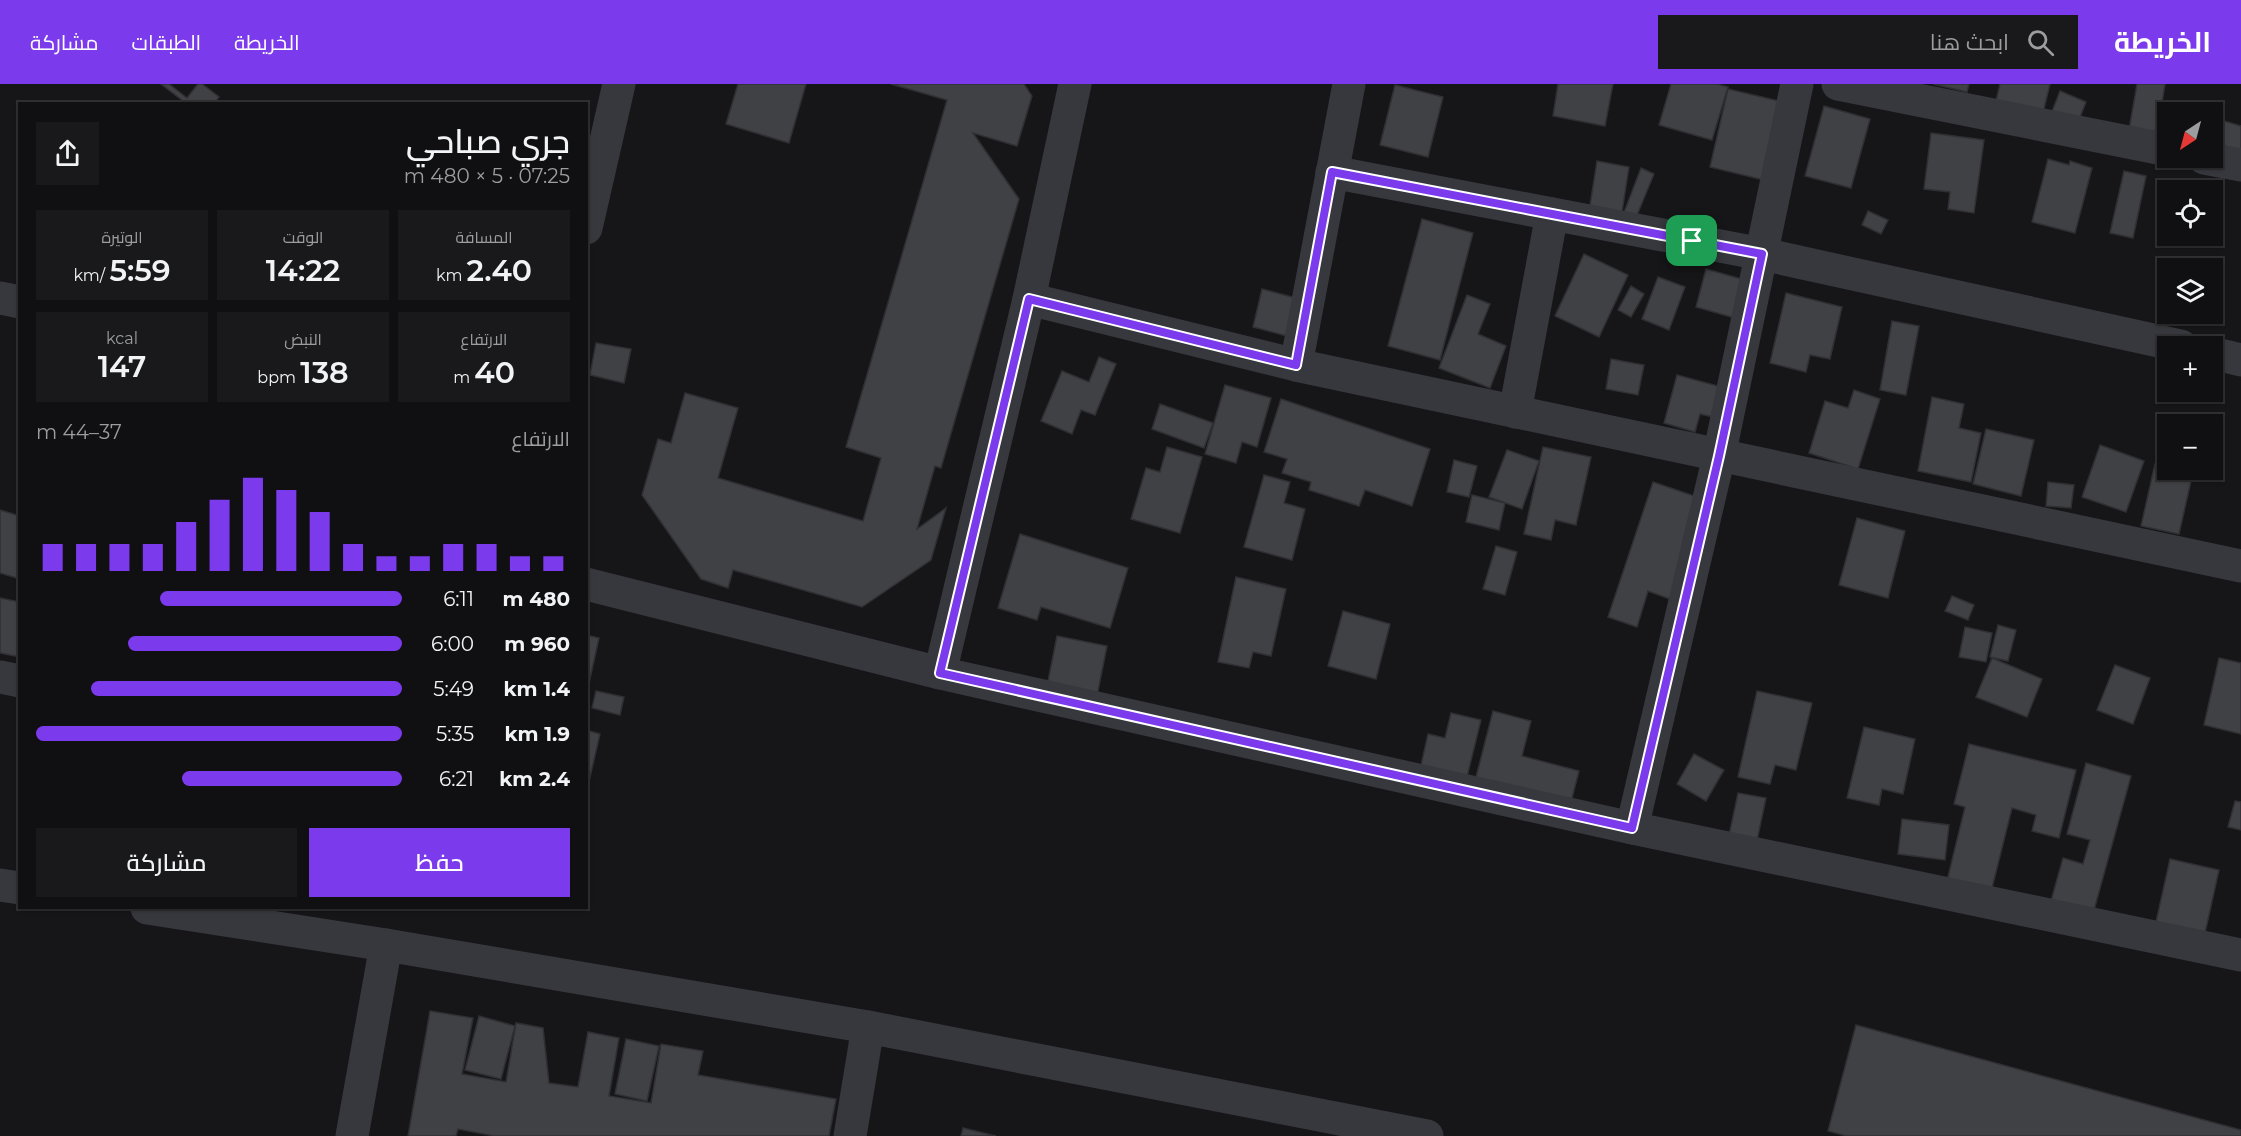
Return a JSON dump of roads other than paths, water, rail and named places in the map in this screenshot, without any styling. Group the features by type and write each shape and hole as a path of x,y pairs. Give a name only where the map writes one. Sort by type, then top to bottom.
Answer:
{"street":[{"path":"588,219 619,84"},
{"path":"940,673 1029,299 1075,84"},
{"path":"1296,365 1349,84"},
{"path":"1632,828 1719,456 1797,84"},
{"path":"1838,84 2157,148"},
{"path":"2223,162 2241,165"},
{"path":"1332,172 1762,254 2157,341"},
{"path":"1515,412 1552,214"},
{"path":"0,298 18,302"},
{"path":"1029,299 1296,365 2241,566"},
{"path":"2223,356 2241,360"},
{"path":"588,585 940,673 1632,828 2241,955"},
{"path":"0,677 18,681"},
{"path":"0,885 18,888"},
{"path":"153,909 386,945 868,1027 1329,1126 1427,1136"},
{"path":"352,1136 386,945"},
{"path":"850,1136 868,1027"}]}
